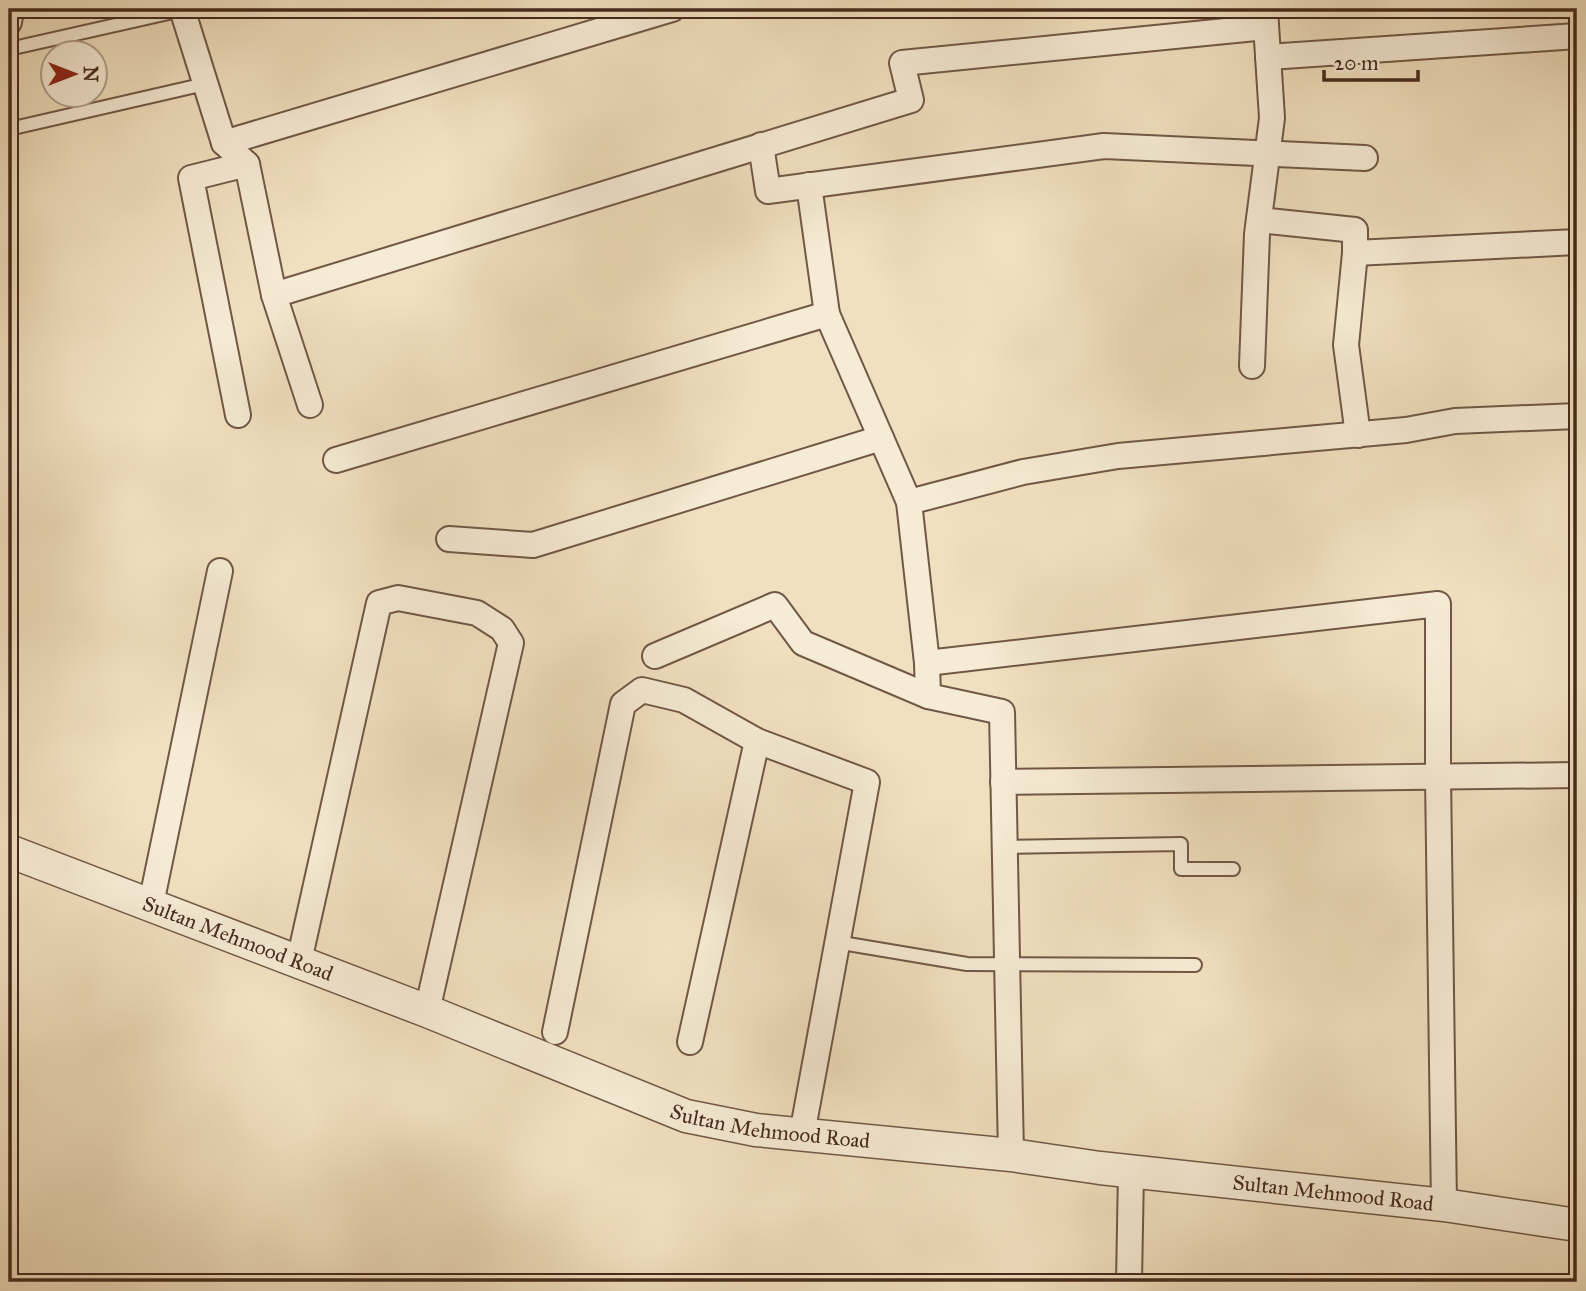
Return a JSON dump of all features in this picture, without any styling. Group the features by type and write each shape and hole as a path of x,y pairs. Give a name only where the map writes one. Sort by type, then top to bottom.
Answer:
{"street":[{"path":"9,22 11,9"},
{"path":"184,9 224,143 247,164 274,295 310,405"},
{"path":"224,143 672,9"},
{"path":"274,295 911,100 902,63 1266,18 1272,118 1257,234 1252,366"},
{"path":"1268,57 1577,36"},
{"path":"761,145 768,191 1104,146 1365,158"},
{"path":"238,415 191,178 247,164"},
{"path":"809,185 827,314 909,502 928,663 928,696"},
{"path":"1259,220 1355,230 1346,345 1358,435"},
{"path":"1355,253 1577,242"},
{"path":"336,460 827,314"},
{"path":"909,502 1023,472 1118,456 1358,435 1455,421 1577,416"},
{"path":"449,539 533,545 881,438"},
{"path":"151,904 220,571"},
{"path":"299,961 379,603 398,598 477,613 502,629 511,643 427,1011"},
{"path":"928,663 1438,604 1444,1205"},
{"path":"655,656 775,605 803,643 928,696 1002,712 1011,1155"},
{"path":"555,1032 623,704 642,690 684,700 757,741 867,782 802,1134"},
{"path":"690,1042 757,741"},
{"path":"1003,782 1577,775"},
{"name":"Sultan Mehmood Road","path":"9,850 427,1011 686,1116 756,1130 1011,1155 1100,1168 1444,1205 1577,1225"},
{"path":"1129,1282 1131,1171"}],"lane":[{"path":"9,49 184,9"},
{"path":"9,129 205,84"},
{"path":"1004,847 1181,844 1181,869 1233,869"},
{"path":"836,942 967,964 1195,965"}]}
